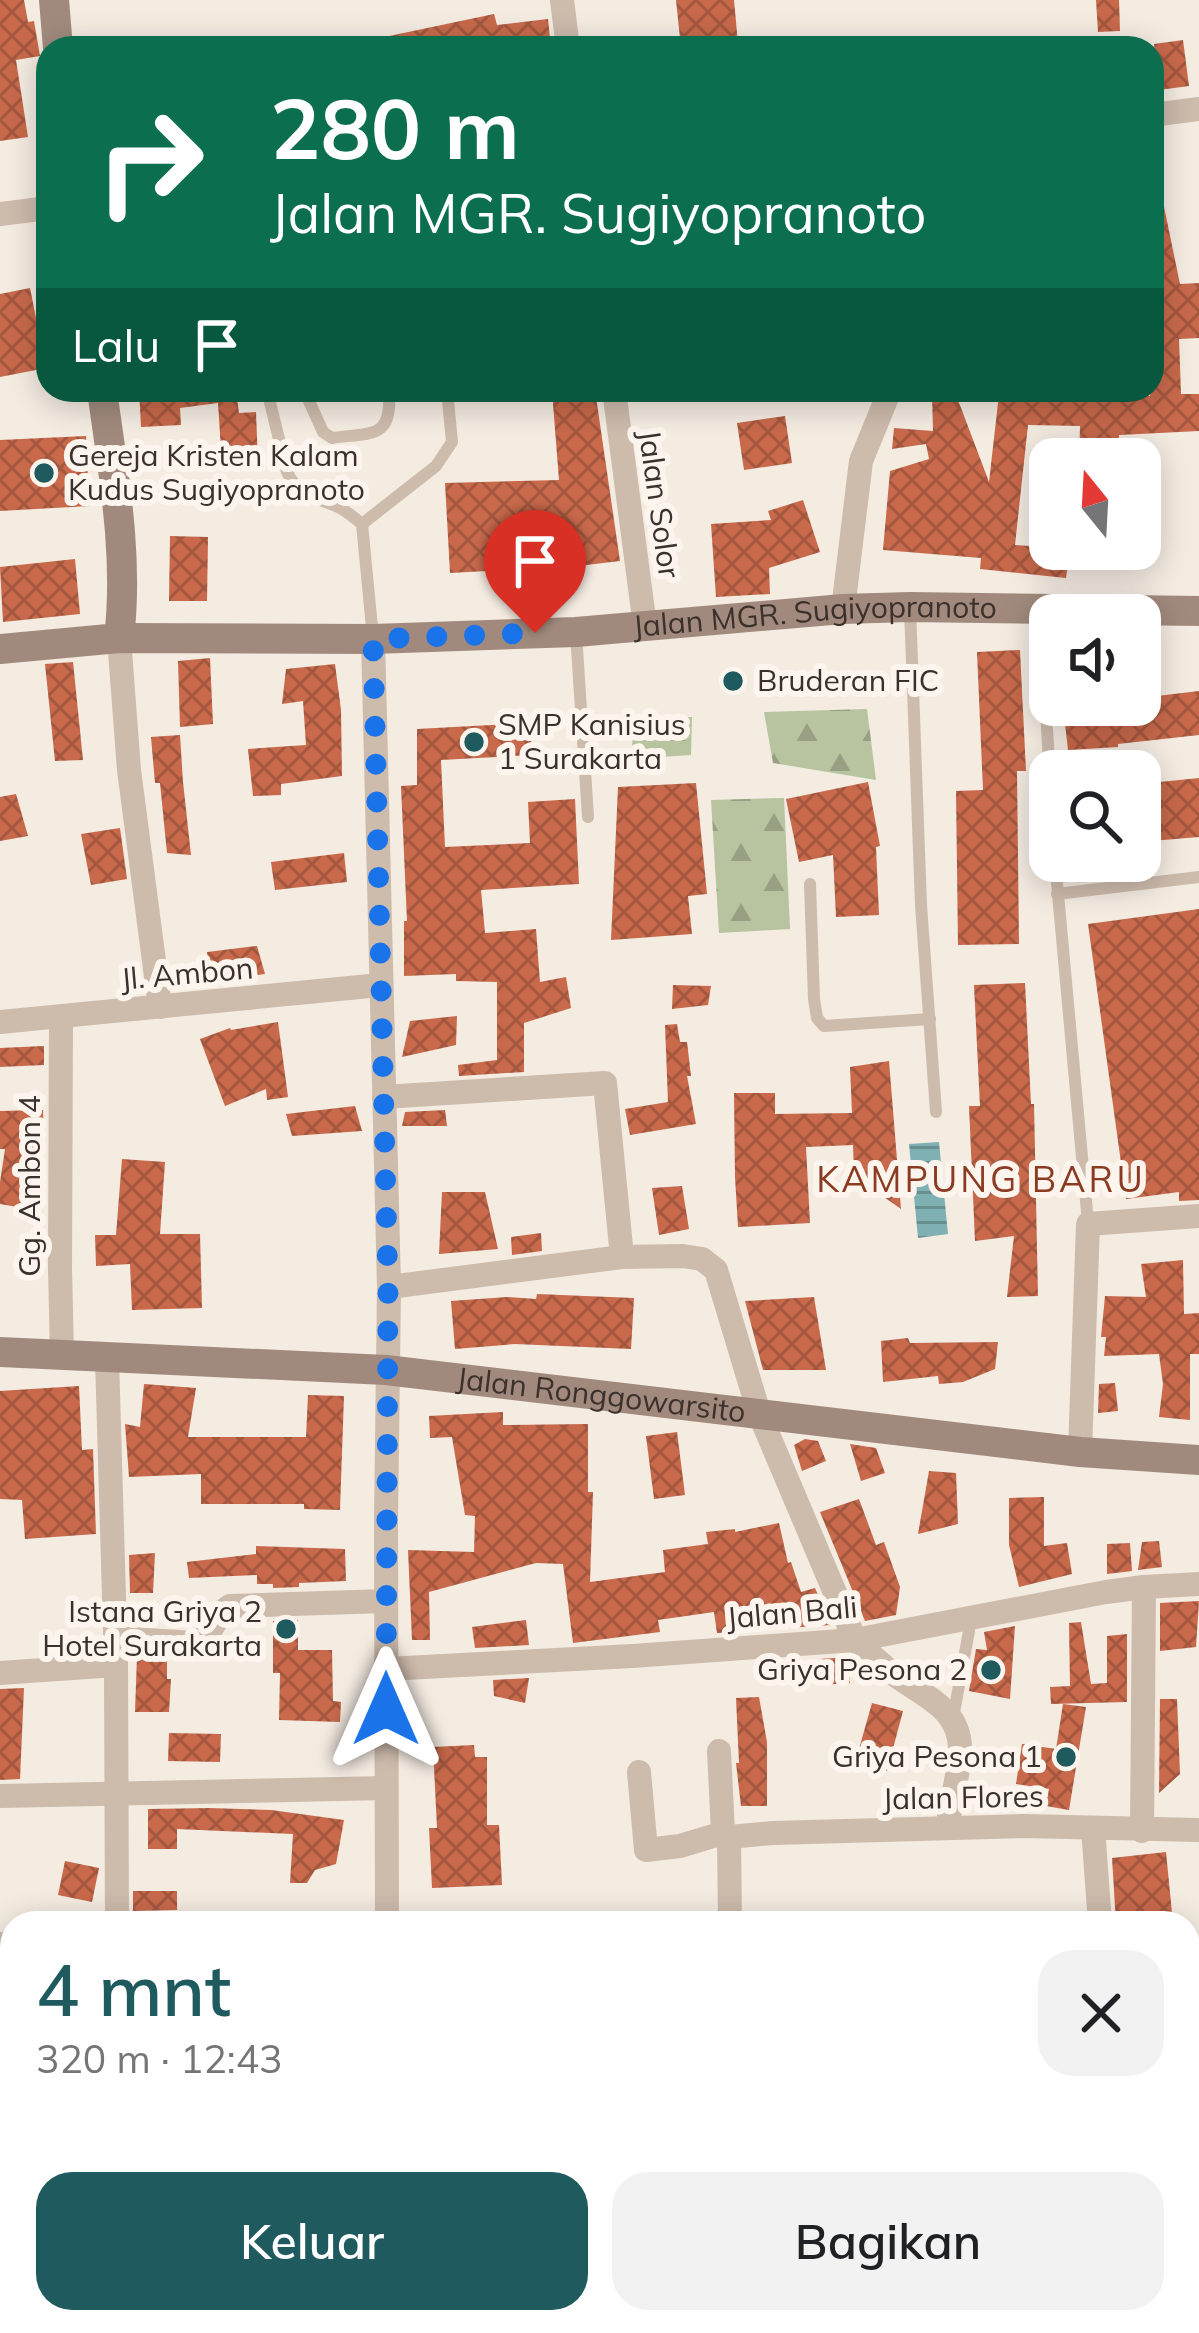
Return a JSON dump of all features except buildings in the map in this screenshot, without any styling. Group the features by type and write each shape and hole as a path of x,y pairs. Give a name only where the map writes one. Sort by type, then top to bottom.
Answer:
{"street":[{"path":"54,0 57,36"},
{"path":"562,0 566,36"},
{"path":"1164,113 1199,109"},
{"path":"0,214 36,210"},
{"path":"103,402 122,555 119,638 128,770 160,1006"},
{"name":"Jalan Solor","path":"616,402 645,626"},
{"path":"843,610 860,461 885,402"},
{"name":"Jalan MGR. Sugiyopranoto","path":"0,649 119,638 373,639 576,632 910,607 1029,609"},
{"name":"Jalan MGR. Sugiyopranoto","path":"1161,610 1199,610"},
{"path":"373,639 388,1287 387,1911"},
{"name":"Jl. Ambon","path":"0,1022 380,986"},
{"name":"Gg. Ambon 4","path":"62,1355 60,1268 80,1015"},
{"path":"384,1097 605,1083 622,1257"},
{"path":"1080,1452 1088,1224 1199,1216"},
{"path":"388,1287 622,1257 702,1258 716,1270 759,1413 855,1640 882,1666 944,1706 952,1719 959,1753 947,1828"},
{"name":"Jalan Ronggowarsito","path":"0,1352 386,1370 1080,1452 1199,1460"},
{"path":"107,1359 117,1911"},
{"name":"Jalan Bali","path":"386,1669 855,1640 1144,1586 1199,1584"},
{"path":"1142,1831 1144,1586"},
{"path":"115,1638 195,1643 207,1637 230,1606 386,1601"},
{"path":"0,1673 116,1665"},
{"path":"719,1751 729,1911"},
{"name":"Jalan Flores","path":"639,1772 646,1850 726,1835 773,1832 1023,1826 1199,1831"},
{"path":"0,1796 386,1788"},
{"path":"1093,1828 1099,1911"}],"lane":[{"path":"272,402 292,483 305,495 342,508 362,524 373,639"},
{"path":"309,402 323,432 332,438 379,431 386,424 390,402"},
{"path":"362,524 436,466 452,442 448,402"},
{"path":"910,607 921,905 936,1112"},
{"path":"576,632 588,817"},
{"path":"1057,894 1199,877"},
{"path":"1056,882 1088,1224"},
{"path":"810,884 817,1018 824,1026 930,1019"},
{"path":"952,1719 969,1631"}],"green space":[{"path":"867,709 876,780 773,763 764,712"},
{"path":"636,717 692,717 691,755 630,759"},
{"path":"784,798 790,929 719,933 711,800"}],"water":[{"path":"939,1142 948,1234 918,1238 909,1144"}],"place":[{"name":"Gereja Kristen Kalam Kudus Sugiyopranoto","path":"44,473"},
{"name":"Bruderan FIC","path":"733,681"},
{"name":"SMP Kanisius 1 Surakarta","path":"474,742"},
{"name":"Istana Griya 2 Hotel Surakarta","path":"286,1629"},
{"name":"Griya Pesona 2","path":"991,1670"},
{"name":"Griya Pesona 1","path":"1066,1757"}],"district":[{"name":"KAMPUNG BARU","path":"981,1179"}],"route":[{"path":"386,1709 387,1188 373,639 535,633"}]}
